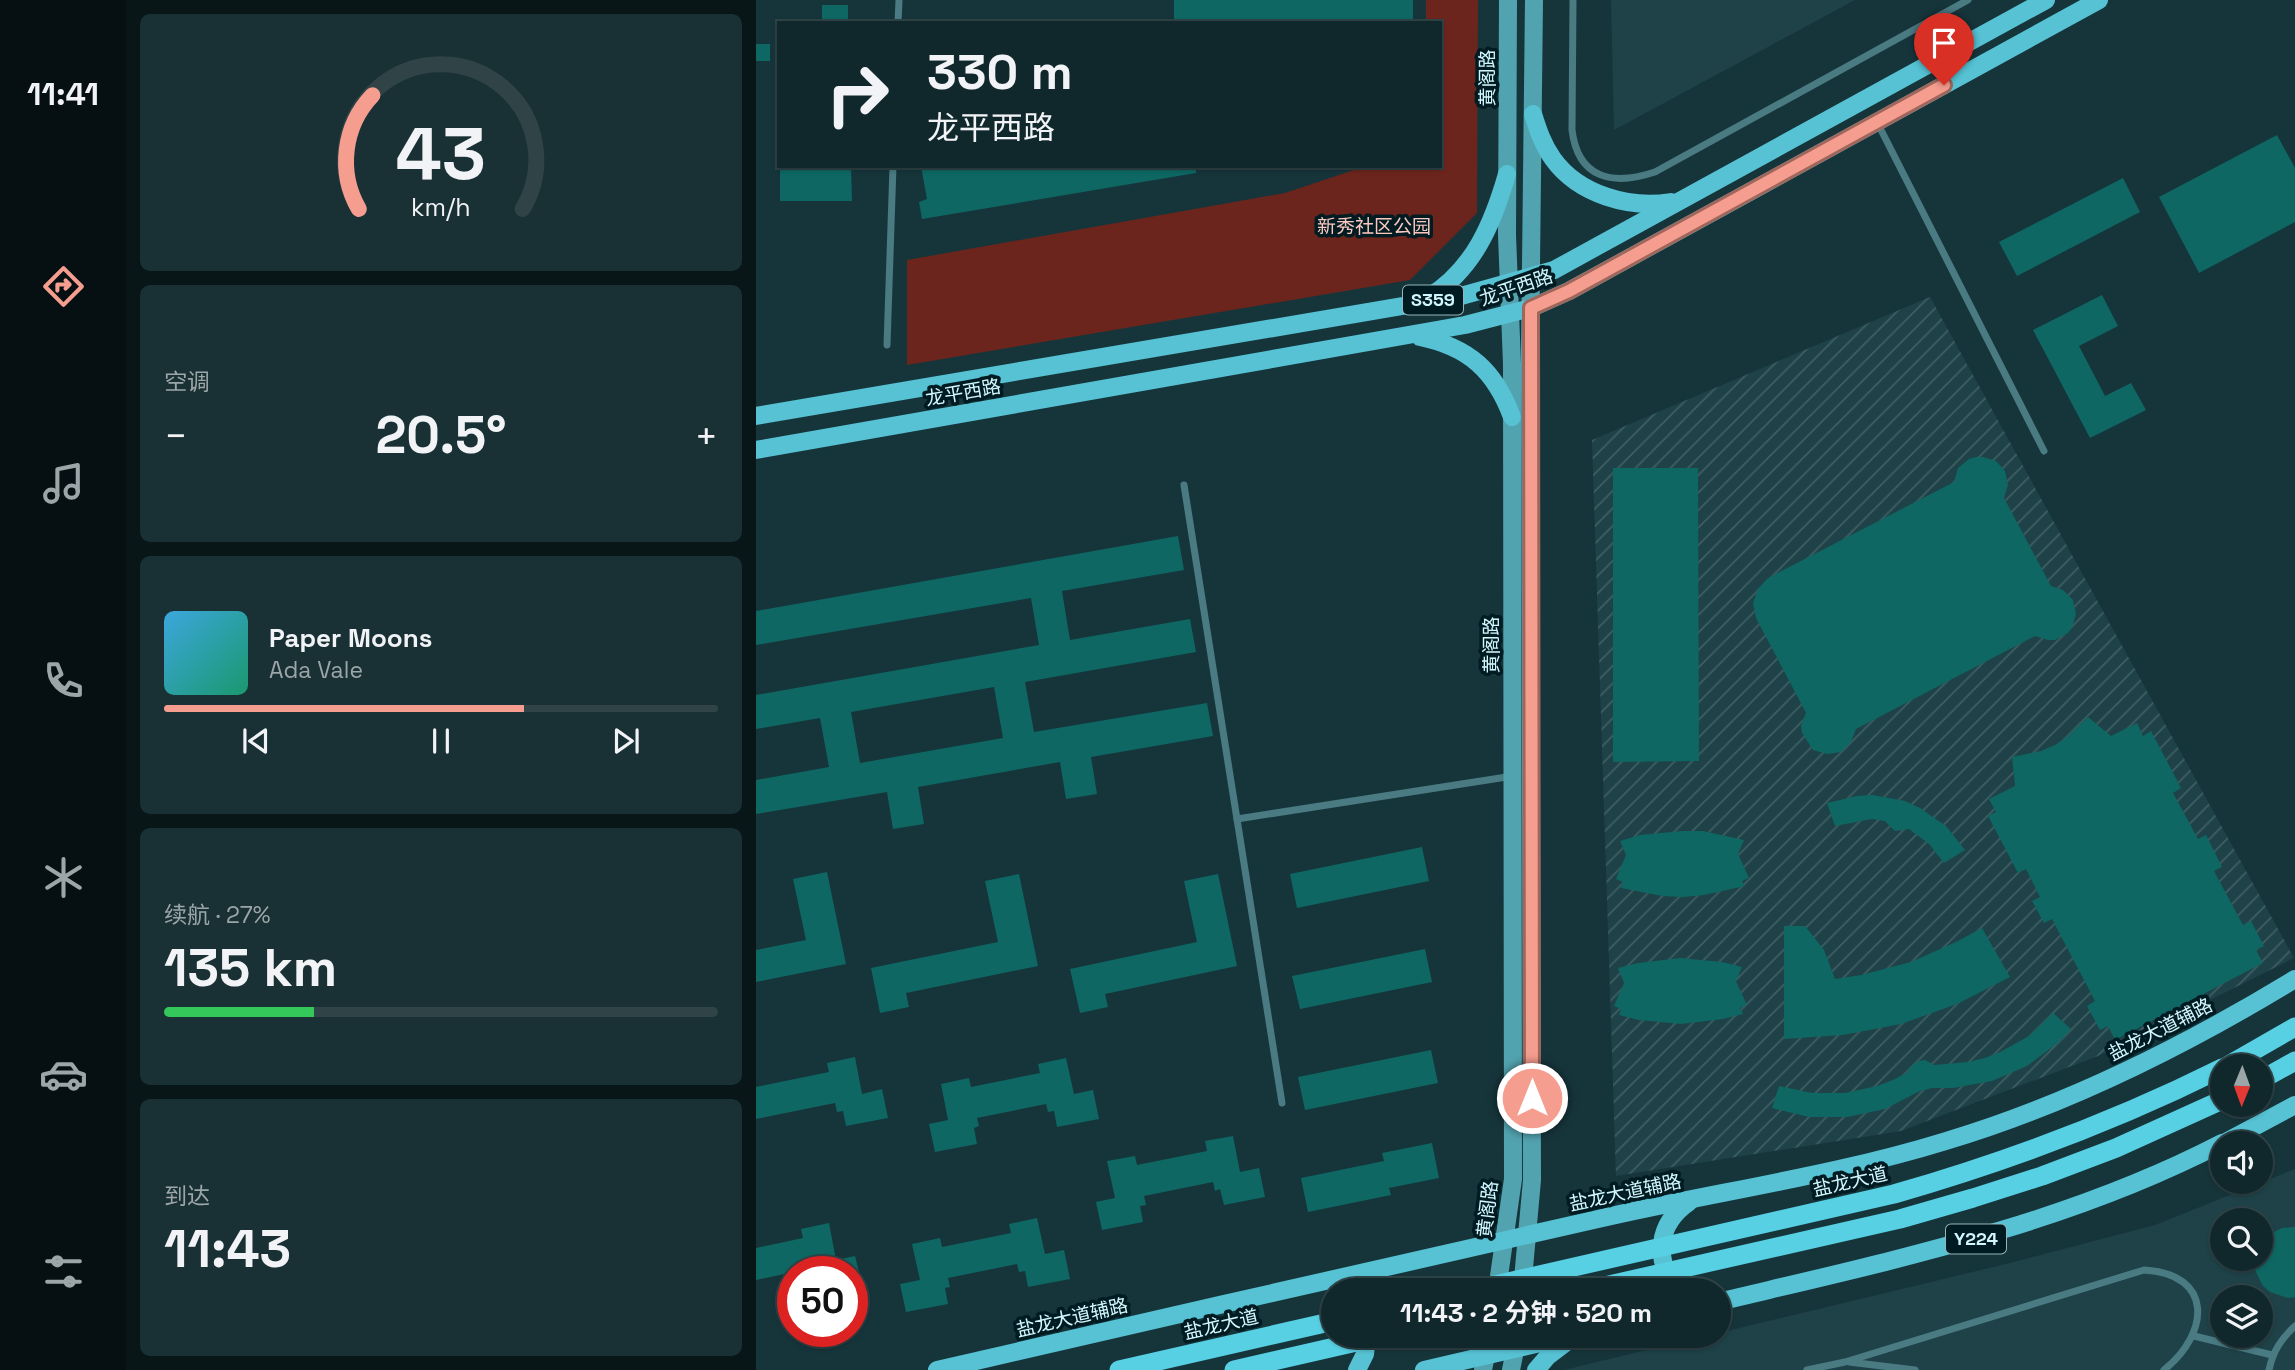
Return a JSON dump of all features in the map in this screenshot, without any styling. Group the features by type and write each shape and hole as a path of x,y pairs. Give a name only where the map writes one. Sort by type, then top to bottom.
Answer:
{"highway":[{"name":"盐龙大道","path":"2248,1054 2295,1027"},
{"path":"2273,1073 2295,1061"},
{"name":"盐龙大道","path":"1526,1278 1894,1194 1955,1177 2094,1128 2210,1074"},
{"path":"1640,1278 1900,1219 1973,1198 2116,1148 2210,1105"},
{"name":"盐龙大道","path":"1121,1370 1321,1324"},
{"path":"1234,1370 1330,1348"}],"main road":[{"name":"黄阁路","path":"1499,1278 1513,1179 1512,417 1508,284 1508,0"},
{"name":"黄阁路","path":"1523,1278 1532,1180 1531,278 1534,0"},
{"name":"龙平西路","path":"756,416 1420,303 1531,278 1554,270 2046,0"},
{"name":"龙平西路","path":"756,450 1410,335 1510,315 1531,308 1569,291 2099,0"},
{"path":"1533,114 1543,142 1555,162 1586,188 1610,198 1634,203 1657,204 1682,200"},
{"path":"1420,303 1446,286 1476,251 1494,215 1507,174"},
{"path":"1240,333 1245,364"},
{"path":"1410,335 1439,341 1461,350 1479,364 1498,385 1512,417"},
{"name":"盐龙大道辅路","path":"937,1370 1527,1235 1880,1159 1945,1142 2014,1119 2165,1053 2295,979"},
{"name":"Y224","path":"2246,1131 2295,1105"},
{"name":"Y224","path":"1731,1299 1992,1235 2059,1213 2210,1149"},
{"path":"1668,1278 1661,1258 1661,1240 1667,1224 1678,1210 1692,1200"},
{"path":"1357,1370 1366,1348"},
{"path":"1424,1370 1485,1363 1508,1348"},
{"path":"1511,1370 1516,1348"},
{"path":"1536,1370 1558,1348"}],"lane":[{"path":"898,21 899,0"},
{"path":"1573,0 1574,146 1580,159 1596,174 1620,179 1637,178 1655,172 1968,0"},
{"path":"1877,122 2044,452"},
{"path":"887,345 893,168"},
{"path":"1184,485 1282,1103"},
{"path":"1237,819 1531,773"},
{"path":"1808,1370 1845,1362 2144,1270 2170,1273 2185,1282 2197,1306 2194,1336 2164,1370"},
{"path":"2269,1370 2272,1355 2283,1337 2295,1326"},
{"path":"2194,1336 2272,1355"},
{"path":"1845,1362 1915,1370"}],"shaded area":[{"path":"1611,0 1855,0 1614,130"},
{"path":"1930,297 2294,958 2098,1056 1901,1131 1616,1176 1592,440"},
{"path":"2295,1169 2295,1370 1564,1370 1655,1348 1731,1348 1731,1330 2155,1225 2232,1194 2273,1194 2273,1178"}],"green space":[{"name":"新秀社区公园","path":"1426,0 1478,0 1477,213 1410,280 907,365 907,260 1285,193 1358,168 1442,168 1442,21 1426,21"}],"building":[{"path":"1174,0 1413,0 1413,21 1174,21"},
{"path":"822,5 848,5 848,21 822,21"},
{"path":"756,44 770,44 770,61 756,61"},
{"path":"2277,135 2295,168 2295,222 2199,273 2159,197"},
{"path":"780,168 851,168 852,201 780,201"},
{"path":"921,168 1196,168 1196,173 922,219 919,202 927,199"},
{"path":"2123,178 2140,212 2017,276 1999,242"},
{"path":"2102,295 2118,326 2079,346 2105,396 2131,383 2146,410 2090,438 2033,330"},
{"path":"1976,457 1996,461 2005,471 2008,485 2004,498 2051,586 2063,590 2073,600 2076,614 2072,627 2068,633 2055,640 2035,636 1856,729 1851,742 1841,752 1827,754 1813,750 1802,733 1801,726 1806,713 1756,618 1753,603 1758,589 1768,578 1954,482 1958,468"},
{"path":"1613,468 1698,468 1699,761 1613,762"},
{"path":"1178,536 1184,570 1062,591 1070,640 1190,619 1196,652 1025,682 1034,732 1207,703 1213,736 1091,757 1097,794 1066,799 1060,762 918,787 924,824 893,829 887,792 756,814 756,780 829,767 820,718 756,729 756,695 1039,645 1031,598 756,645 756,611","holes":["994,687 1003,738 860,763 851,712"]},
{"path":"2088,717 2111,736 2137,723 2143,736 2151,731 2181,788 2173,793 2198,839 2206,835 2222,867 2214,871 2243,925 2251,921 2264,946 2256,950 2263,963 2115,1040 2108,1026 2100,1030 2087,1006 2095,1001 2052,919 2044,923 2032,901 2040,897 2026,869 2018,873 1988,816 1996,812 1989,799 2015,786 2012,757 2055,745"},
{"path":"1873,795 1905,801 1920,808 1946,826 1965,850 1944,863 1929,844 1909,829 1895,831 1885,821 1872,819 1835,826 1827,803"},
{"path":"1703,831 1744,840 1738,854 1749,878 1742,881 1745,886 1683,897 1621,888 1623,882 1616,879 1626,855 1620,841 1640,835"},
{"path":"1422,847 1429,881 1297,908 1290,874"},
{"path":"827,872 846,964 756,982 756,950 806,940 793,879"},
{"path":"1019,874 1038,966 906,993 909,1007 880,1013 871,968 998,942 985,881"},
{"path":"1218,874 1237,966 1105,994 1108,1007 1080,1013 1070,969 1197,942 1184,881"},
{"path":"1784,926 1805,926 1824,950 1835,979 1911,962 1982,928 2010,977 1957,1004 1901,1024 1843,1035 1784,1039"},
{"path":"1425,949 1432,982 1300,1009 1292,976"},
{"path":"1680,958 1742,967 1736,981 1747,1005 1740,1008 1743,1014 1681,1024 1619,1015 1621,1009 1614,1006 1624,983 1618,968"},
{"path":"2053,1013 2071,1029 2058,1043 2027,1066 1992,1081 1953,1088 1932,1088 1920,1091 1885,1109 1847,1117 1809,1117 1772,1108 1779,1086 1812,1093 1845,1093 1893,1080 1908,1072 1910,1067 1919,1061 1925,1060 1934,1065 1985,1058 2029,1036"},
{"path":"1431,1050 1438,1083 1305,1110 1298,1077"},
{"path":"855,1057 862,1094 882,1089 888,1118 846,1126 843,1111 837,1112 835,1103 756,1119 756,1087 829,1072 827,1063"},
{"path":"1066,1058 1074,1094 1093,1090 1099,1119 1057,1127 1054,1111 1048,1112 1046,1104 977,1118 979,1126 974,1128 977,1144 935,1152 929,1124 948,1120 941,1084 969,1078 971,1087 1040,1073 1038,1064"},
{"path":"1233,1136 1240,1172 1259,1168 1265,1197 1224,1205 1220,1189 1215,1191 1213,1182 1144,1196 1146,1205 1140,1206 1143,1222 1102,1230 1096,1202 1115,1198 1107,1161 1135,1156 1137,1165 1207,1151 1205,1141"},
{"path":"1432,1143 1439,1178 1389,1188 1391,1195 1308,1212 1301,1178 1384,1161 1382,1153"},
{"path":"1037,1218 1045,1254 1064,1250 1070,1279 1028,1287 1025,1271 1019,1272 1017,1264 948,1278 950,1287 945,1288 948,1304 906,1312 900,1284 920,1280 912,1244 940,1238 942,1247 1011,1233 1009,1224"},
{"path":"829,1223 835,1256 777,1256 777,1276 756,1280 756,1248 803,1238 801,1229"},
{"path":"2295,1227 2295,1297 2288,1298 2273,1293 2273,1285 2262,1285 2256,1271 2273,1271 2273,1232 2282,1228"}],"route":[{"path":"1532,1098 1531,308 1569,291 1944,85"}]}
